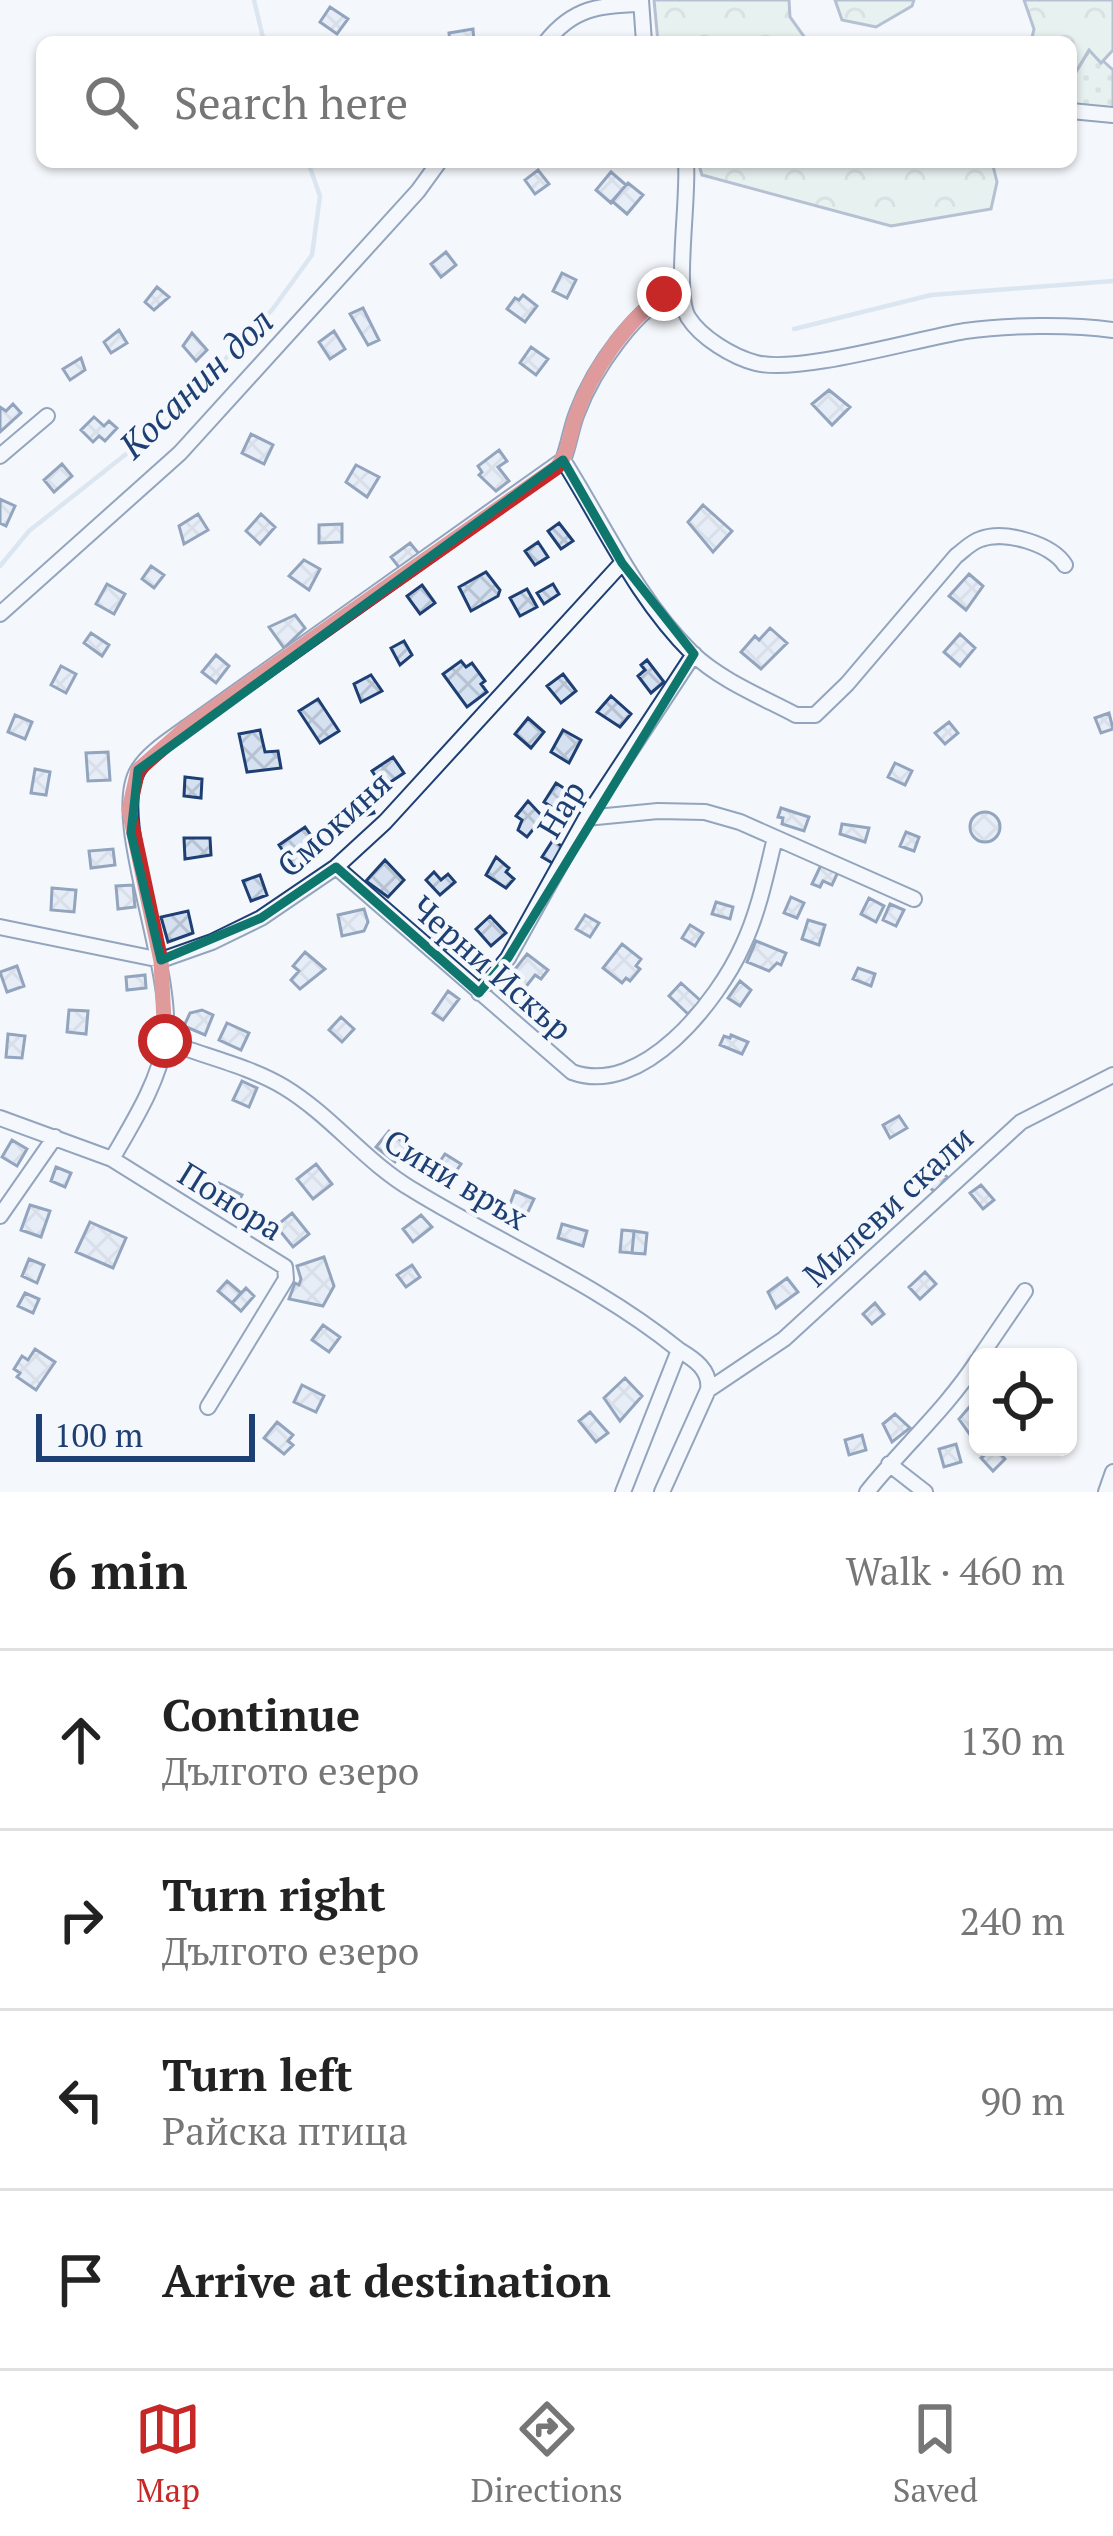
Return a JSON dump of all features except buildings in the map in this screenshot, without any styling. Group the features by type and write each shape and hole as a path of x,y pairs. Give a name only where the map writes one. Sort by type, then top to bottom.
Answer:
{"street":[{"path":"551,36 588,7 641,2 644,36"},
{"path":"1077,112 1113,115"},
{"path":"0,614 180,453 435,168"},
{"path":"686,168 680,288 688,318 719,347 759,364 819,360 971,330 1113,329"},
{"path":"112,1159 135,1118 165,1041 161,961 131,832 129,810 138,770 187,727 563,460 593,378 650,304 680,288"},
{"path":"0,457 47,416"},
{"path":"563,460 611,536 622,563 694,654 796,715 815,715 847,685 970,544 986,536 1014,538 1058,553 1065,565"},
{"name":"Смокиня","path":"161,961 261,918 336,867 385,822 622,563"},
{"name":"Нар","path":"479,994 508,958 586,818 694,654"},
{"path":"586,818 706,812 914,898"},
{"name":"Черни Искър","path":"336,867 479,994 572,1072 587,1078 634,1070 670,1042 730,970 758,906 775,838"},
{"path":"0,927 161,961"},
{"name":"Сини връх","path":"165,1041 283,1086 365,1158 406,1187 596,1291 679,1350 702,1368 707,1390"},
{"name":"Милеви скали","path":"707,1390 784,1339 1021,1122 1113,1076"},
{"name":"Понора","path":"0,1118 112,1159 287,1270 286,1279 208,1406"},
{"path":"0,1216 55,1138"},
{"path":"986,1348 1025,1291"},
{"path":"623,1492 679,1350"},
{"path":"867,1492 969,1373"},
{"path":"662,1492 707,1390"},
{"path":"889,1464 925,1492"},
{"path":"1106,1492 1113,1472"}],"highlighted area":[{"path":"563,460 622,563 694,654 508,958 479,993 336,867 261,918 161,960 131,833 138,770"}],"green space":[{"path":"654,0 789,0 790,17 804,36 657,36"},
{"path":"835,0 914,0 912,6 876,27 842,20"},
{"path":"1024,0 1113,0 1113,50 1101,63 1089,50 1077,70 1077,36 1032,36"},
{"path":"1090,49 1113,70 1113,121 1077,116 1077,70"},
{"path":"700,168 994,168 997,182 991,209 891,226 702,175"}],"waterway":[{"name":"Косанин дол","path":"254,0 263,36"},
{"name":"Косанин дол","path":"0,566 29,531 159,428 272,310 312,255 320,196 310,168"},
{"path":"794,329 931,295 1113,281"}],"route":[{"path":"165,1041 161,961 131,832 131,789 138,770 187,727 556,468 593,378 637,319 664,294"}]}
